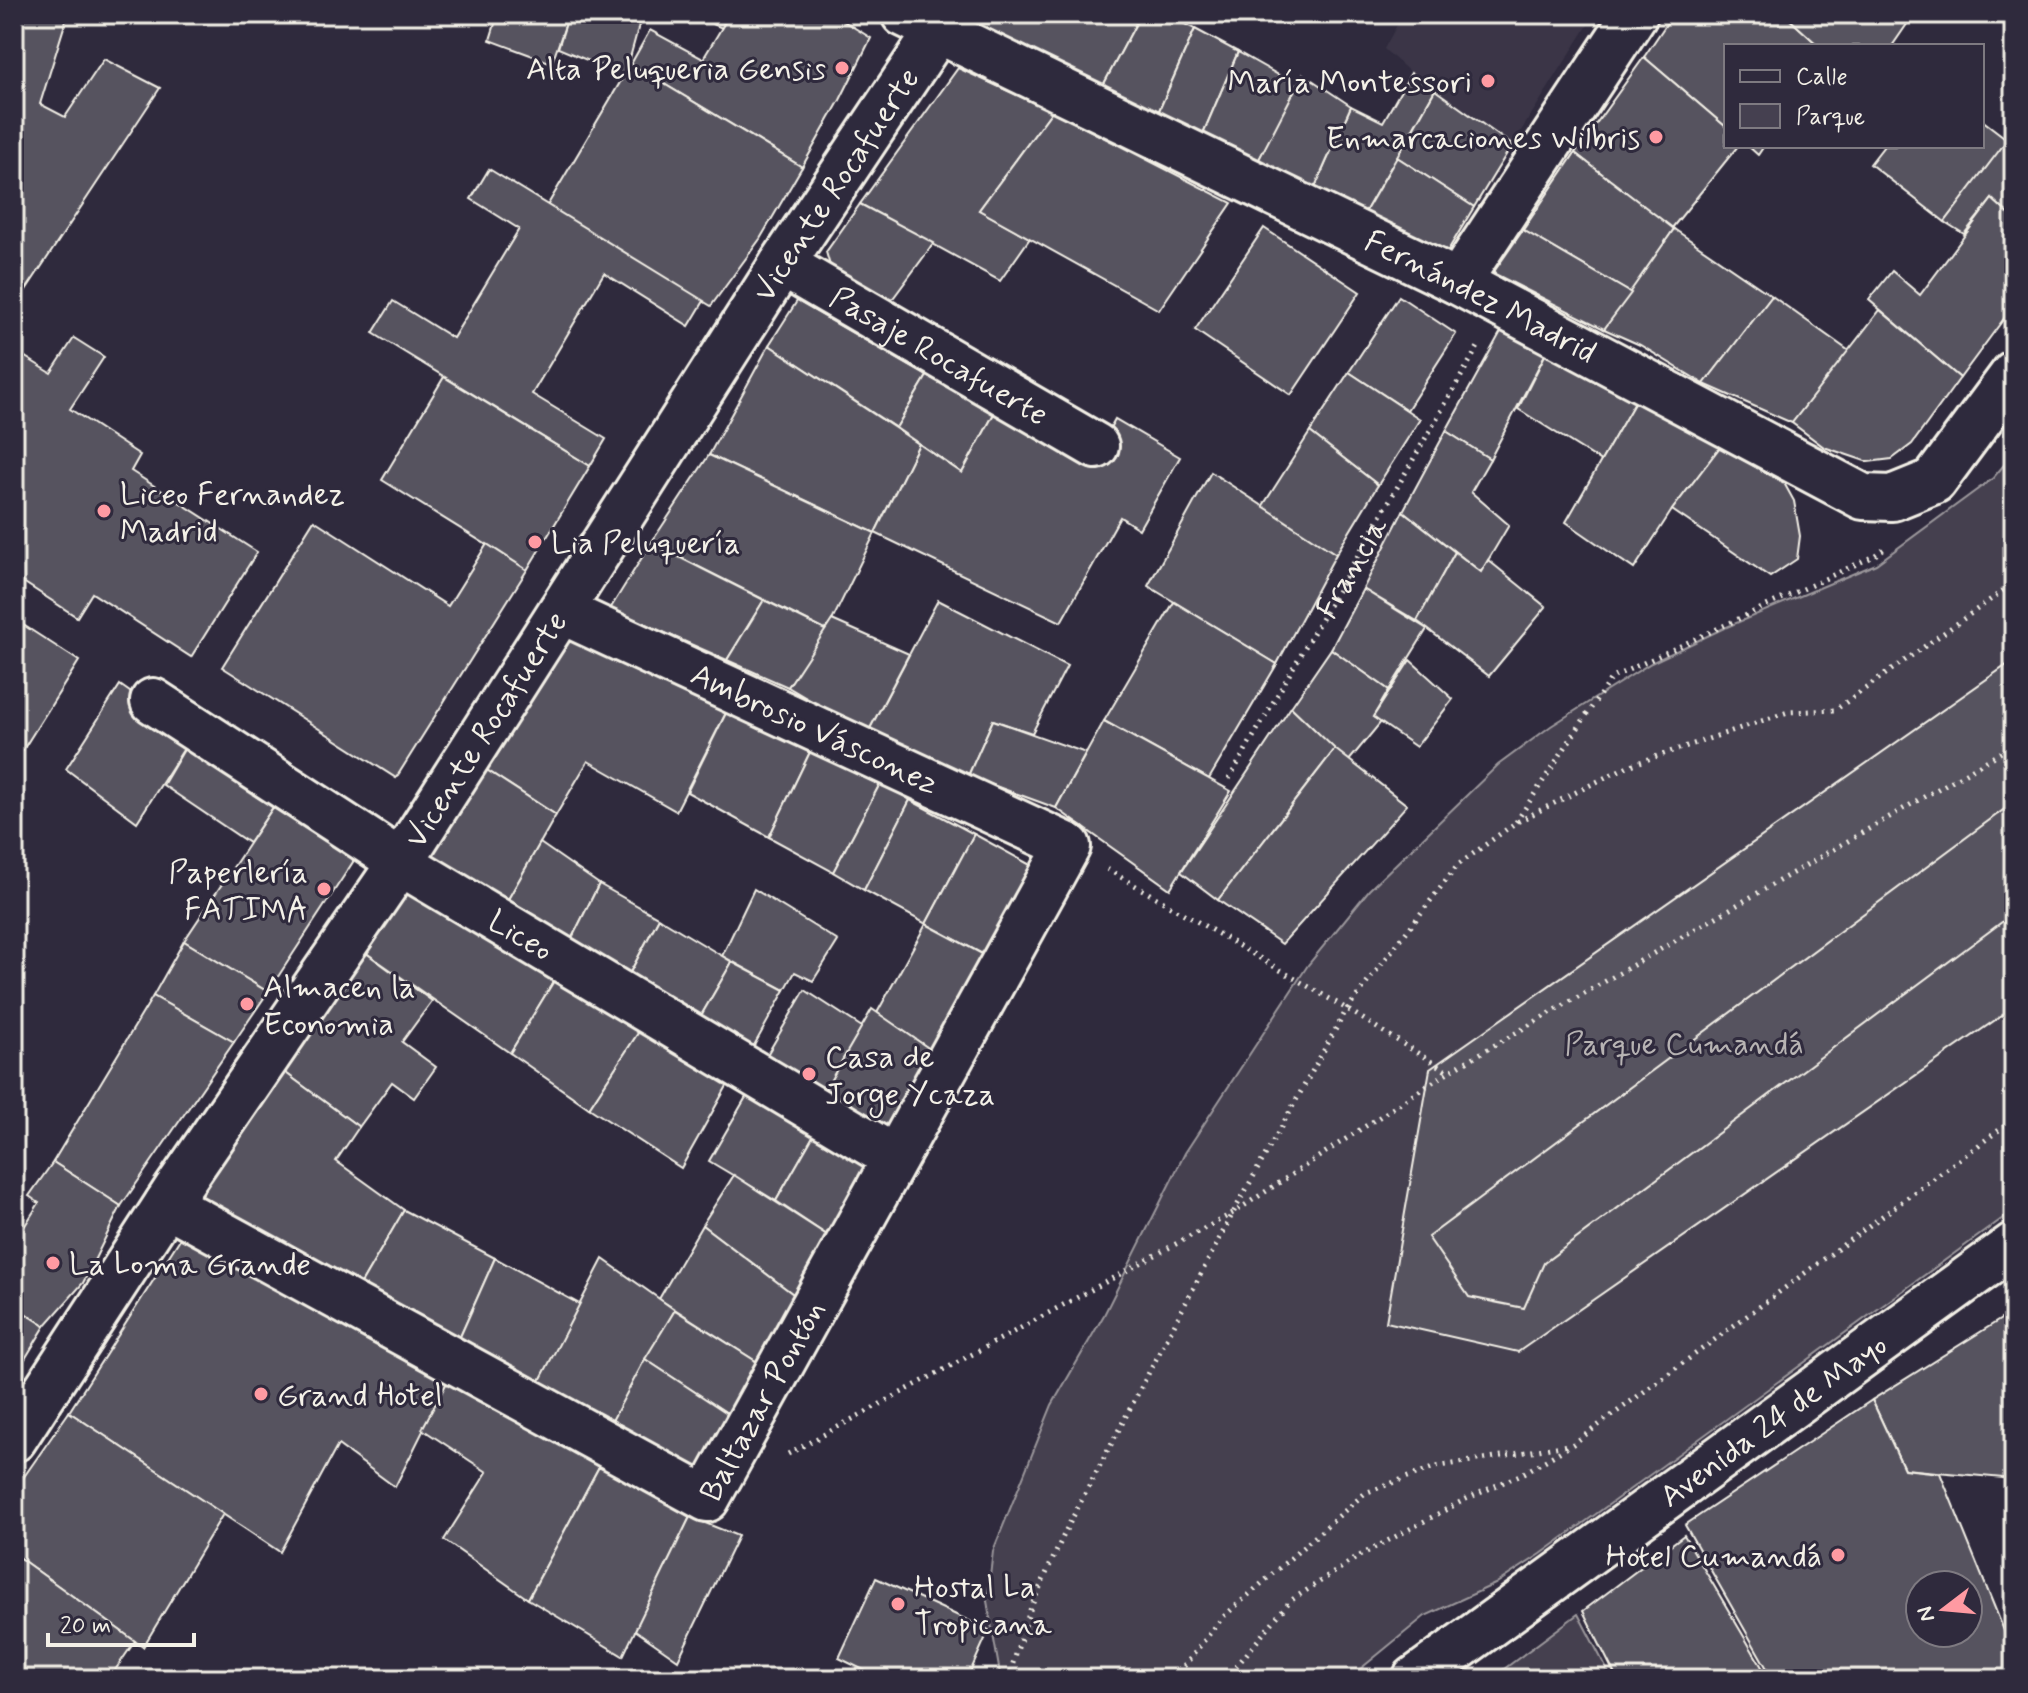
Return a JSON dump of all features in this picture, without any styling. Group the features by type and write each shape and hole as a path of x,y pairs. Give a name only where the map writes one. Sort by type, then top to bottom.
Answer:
{"street":[{"path":"1458,282 1635,14"},
{"name":"Fernández Madrid","path":"930,20 1458,282 1863,497 1892,498 1934,481 2014,373"},
{"name":"Vicente Rocafuerte","path":"14,1439 167,1204 400,863 782,264 930,20"},
{"name":"Pasaje Rocafuerte","path":"782,264 1096,446"},
{"name":"Ambrosio Vásconez","path":"561,611 1068,846"},
{"name":"Liceo","path":"153,701 400,863 895,1158"},
{"name":"Baltazar Pontón","path":"167,1204 707,1499 1068,846"},
{"name":"Avenida 24 de Mayo","path":"1415,1679 2014,1245"}],"path":[{"name":"Francia","path":"1229,779 1472,357"},
{"path":"1515,823 1611,678 1874,556 1898,538"},
{"path":"1008,1679 1031,1607 1066,1530 1233,1213 1347,1009 1458,865 1515,823 1628,766 1788,712 1835,710 2014,583"},
{"path":"778,1459 1233,1213 1448,1072 2014,745"},
{"path":"1068,846 1347,1009 1448,1072"},
{"path":"1226,1679 1290,1601 1361,1555 1464,1500 1524,1473 1573,1444 2014,1119"},
{"path":"1174,1679 1222,1618 1365,1493 1435,1467 1573,1444"}],"shaded area":[{"name":"María Montessori","path":"1403,14 1595,14 1512,145 1411,73 1384,49"}],"green space":[{"name":"Parque Cumandá","path":"2014,453 2014,1210 1541,1554 1495,1584 1425,1616 1348,1679 1001,1679 987,1601 993,1551 1052,1405 1104,1315 1185,1153 1308,965 1369,890 1498,765 1551,726 1651,663 1722,629 1876,564 1993,478"},
{"path":"1578,1614 1612,1679 1504,1679 1500,1672"}],"building":[{"path":"14,14 68,14 40,104 65,117 104,59 160,88 14,308"},
{"path":"498,14 569,14 552,63 490,40"},
{"path":"569,14 642,14 625,76 558,48"},
{"path":"690,14 727,14 722,28"},
{"path":"730,14 832,14 871,38 802,167 631,64 650,30 703,59"},
{"path":"985,14 1141,14 1097,97 973,31"},
{"path":"1141,14 1147,14 1160,23 1165,14 1195,29 1154,122 1097,97"},
{"path":"1147,14 1165,14 1160,23"},
{"path":"1673,14 1784,14 1817,44 1724,44 1724,125 1644,57"},
{"path":"1784,14 1914,14 1893,44 1817,44"},
{"path":"1195,29 1238,52 1199,143 1154,122"},
{"path":"1238,52 1298,86 1254,169 1199,143"},
{"name":"Enmarcaciones Wilbris","path":"1644,57 1724,125 1724,148 1736,148 1672,228 1575,153"},
{"path":"631,64 802,167 760,239 711,306 547,206"},
{"path":"958,68 1052,111 979,210 1030,238 1000,281 860,204"},
{"path":"1411,73 1435,90 1361,219 1311,196 1351,106 1383,122"},
{"path":"1303,74 1351,106 1311,196 1254,169"},
{"path":"1435,90 1512,145 1474,207 1397,157"},
{"path":"1052,111 1232,203 1159,310 979,210"},
{"path":"1984,122 2008,140 1945,222 1870,164 1882,148 1984,148"},
{"path":"2014,131 2014,219 1992,199 1964,234 1945,222"},
{"path":"1750,148 1763,148 1758,155"},
{"path":"1575,153 1674,229 1631,293 1523,230"},
{"path":"1397,157 1474,207 1444,257 1361,219"},
{"path":"489,169 704,301 689,326 604,273 532,394 606,439 590,466 373,333 393,301 453,338 519,229 471,199"},
{"path":"1992,199 2014,219 2014,305 1960,378 1869,300 1892,271 1920,295"},
{"path":"860,204 934,243 891,301 831,269 826,252"},
{"path":"1264,228 1360,292 1291,395 1195,330"},
{"path":"1674,229 1772,296 1704,384 1640,345 1604,329"},
{"path":"1523,230 1631,293 1604,329 1493,273"},
{"path":"1399,296 1456,334 1407,410 1349,372"},
{"path":"1772,296 1849,351 1792,423 1704,384"},
{"path":"797,301 927,376 896,428 769,345"},
{"path":"1880,310 1960,378 1912,444 1892,459 1868,462 1824,447 1792,423"},
{"path":"1504,326 1548,349 1490,459 1446,431"},
{"name":"Liceo Fernandez Madrid","path":"74,338 104,357 70,409 140,455 131,471 257,552 191,657 92,593 77,617 14,576 14,350 51,373"},
{"path":"769,345 919,444 875,533 709,455"},
{"path":"1548,349 1636,400 1601,461 1518,409"},
{"path":"1349,372 1420,419 1378,485 1310,432"},
{"path":"927,376 996,410 962,473 896,428"},
{"path":"444,377 590,466 527,570 382,480"},
{"path":"1636,400 1720,447 1672,510 1634,569 1566,522"},
{"path":"996,410 1090,464 1115,419 1180,457 1139,529 1120,517 1061,622 875,533 919,444 962,473"},
{"path":"1446,431 1490,459 1471,492 1509,525 1481,572 1403,511"},
{"path":"1310,432 1378,485 1336,554 1262,507"},
{"path":"1720,447 1784,483 1794,501 1800,536 1797,559 1770,577 1672,510"},
{"path":"709,455 875,533 827,631 651,543"},
{"path":"1211,472 1336,554 1277,664 1148,586"},
{"path":"1403,511 1455,552 1417,621 1363,589"},
{"path":"314,520 448,606 487,544 527,570 396,778 222,667"},
{"path":"651,543 764,600 727,660 610,609"},
{"path":"1455,552 1481,572 1488,560 1546,607 1489,676 1417,621"},
{"path":"1363,589 1427,629 1389,690 1331,649"},
{"path":"764,600 827,631 788,687 727,660"},
{"path":"938,600 1067,666 1032,733 993,720 968,776 867,734"},
{"path":"1174,602 1277,664 1209,779 1104,721"},
{"path":"14,619 79,661 14,764"},
{"path":"832,620 909,654 867,734 788,687"},
{"path":"573,627 729,707 676,811 588,761 556,815 482,767"},
{"path":"1331,649 1389,690 1373,717 1381,722 1348,762 1291,707"},
{"path":"1410,660 1453,699 1416,747 1373,717"},
{"path":"2014,660 2014,1007 1518,1352 1386,1322 1430,1069"},
{"path":"120,685 192,736 137,822 66,769"},
{"path":"729,707 811,750 769,837 687,792"},
{"path":"1291,707 1335,749 1218,900 1181,872"},
{"path":"993,720 1086,753 1056,808 968,776"},
{"path":"1104,721 1231,791 1170,889 1056,808"},
{"path":"192,736 280,797 249,843 163,785"},
{"path":"1335,749 1407,805 1282,944 1218,900"},
{"path":"811,750 881,782 833,872 769,837"},
{"path":"482,767 556,815 502,910 427,863"},
{"path":"881,782 910,800 864,890 833,872"},
{"path":"280,797 352,847 353,862 268,992 184,941"},
{"path":"910,800 974,834 926,924 864,890"},
{"path":"2014,802 2014,913 1544,1263 1524,1308 1469,1297 1428,1237"},
{"path":"974,834 1034,867 986,956 926,924"},
{"path":"540,843 599,884 566,950 502,910"},
{"path":"599,884 659,918 624,984 566,950"},
{"path":"409,886 560,971 510,1053 362,950"},
{"path":"754,889 838,941 813,981 795,972 785,990 722,956"},
{"path":"659,918 732,962 695,1026 624,984"},
{"path":"926,924 986,956 937,1054 877,1013"},
{"path":"184,941 268,992 234,1042 153,996"},
{"path":"362,950 432,1001 402,1042 436,1067 414,1098 392,1082 359,1127 283,1071"},
{"path":"732,962 785,990 747,1058 695,1026"},
{"path":"560,971 644,1024 589,1108 510,1053"},
{"path":"805,990 862,1027 818,1102 761,1065"},
{"path":"153,996 234,1042 121,1206 53,1162"},
{"path":"872,1009 937,1054 888,1141 818,1102"},
{"path":"644,1024 732,1077 681,1168 589,1108"},
{"path":"283,1071 359,1127 336,1161 404,1210 355,1294 196,1201"},
{"path":"753,1085 819,1126 776,1201 709,1161"},
{"path":"819,1126 877,1165 833,1239 776,1201"},
{"name":"La Loma Grande","path":"53,1162 121,1206 83,1283 45,1326 14,1306 14,1243 39,1203 29,1196"},
{"path":"734,1175 833,1239 797,1297 702,1225"},
{"path":"404,1210 495,1258 455,1348 355,1294"},
{"path":"702,1225 797,1297 762,1365 659,1299"},
{"name":"Grand Hotel","path":"185,1231 451,1375 395,1487 338,1445 280,1552 69,1412"},
{"path":"495,1258 581,1305 533,1394 455,1348"},
{"path":"603,1259 675,1310 607,1430 533,1394"},
{"path":"14,1306 45,1326 14,1377"},
{"path":"675,1310 762,1365 733,1417 645,1359"},
{"path":"2014,1311 2014,1479 1904,1469 1872,1400"},
{"path":"645,1359 733,1417 698,1479 607,1430"},
{"path":"451,1375 601,1463 528,1599 444,1540 487,1472 422,1429"},
{"name":"Hotel Cumandá","path":"1872,1400 1904,1469 1940,1473 1979,1569 1904,1569 1904,1649 1984,1649 1984,1581 2014,1655 2014,1679 1773,1679 1685,1525"},
{"path":"69,1412 223,1514 143,1647 14,1554 14,1491"},
{"path":"601,1463 690,1517 623,1656 528,1599"},
{"path":"690,1517 738,1536 678,1660 635,1630"},
{"path":"1684,1535 1769,1679 1617,1679 1583,1611"},
{"path":"14,1554 135,1641 109,1679 14,1679"},
{"name":"Hostal La Tropicana","path":"876,1578 989,1630 967,1679 882,1679 839,1658"}],"place":[{"name":"Alta Peluqueria Gensis","path":"842,68"},
{"name":"María Montessori","path":"1488,81"},
{"name":"Enmarcaciones Wilbris","path":"1656,137"},
{"name":"Liceo Fernandez Madrid","path":"104,511"},
{"name":"Lia Peluquería","path":"535,542"},
{"name":"Paperlería FATIMA","path":"324,889"},
{"name":"Almacen la Economia","path":"247,1004"},
{"name":"Casa de Jorge Ycaza","path":"809,1074"},
{"name":"La Loma Grande","path":"53,1263"},
{"name":"Grand Hotel","path":"261,1394"},
{"name":"Hotel Cumandá","path":"1838,1555"},
{"name":"Hostal La Tropicana","path":"898,1604"}]}
